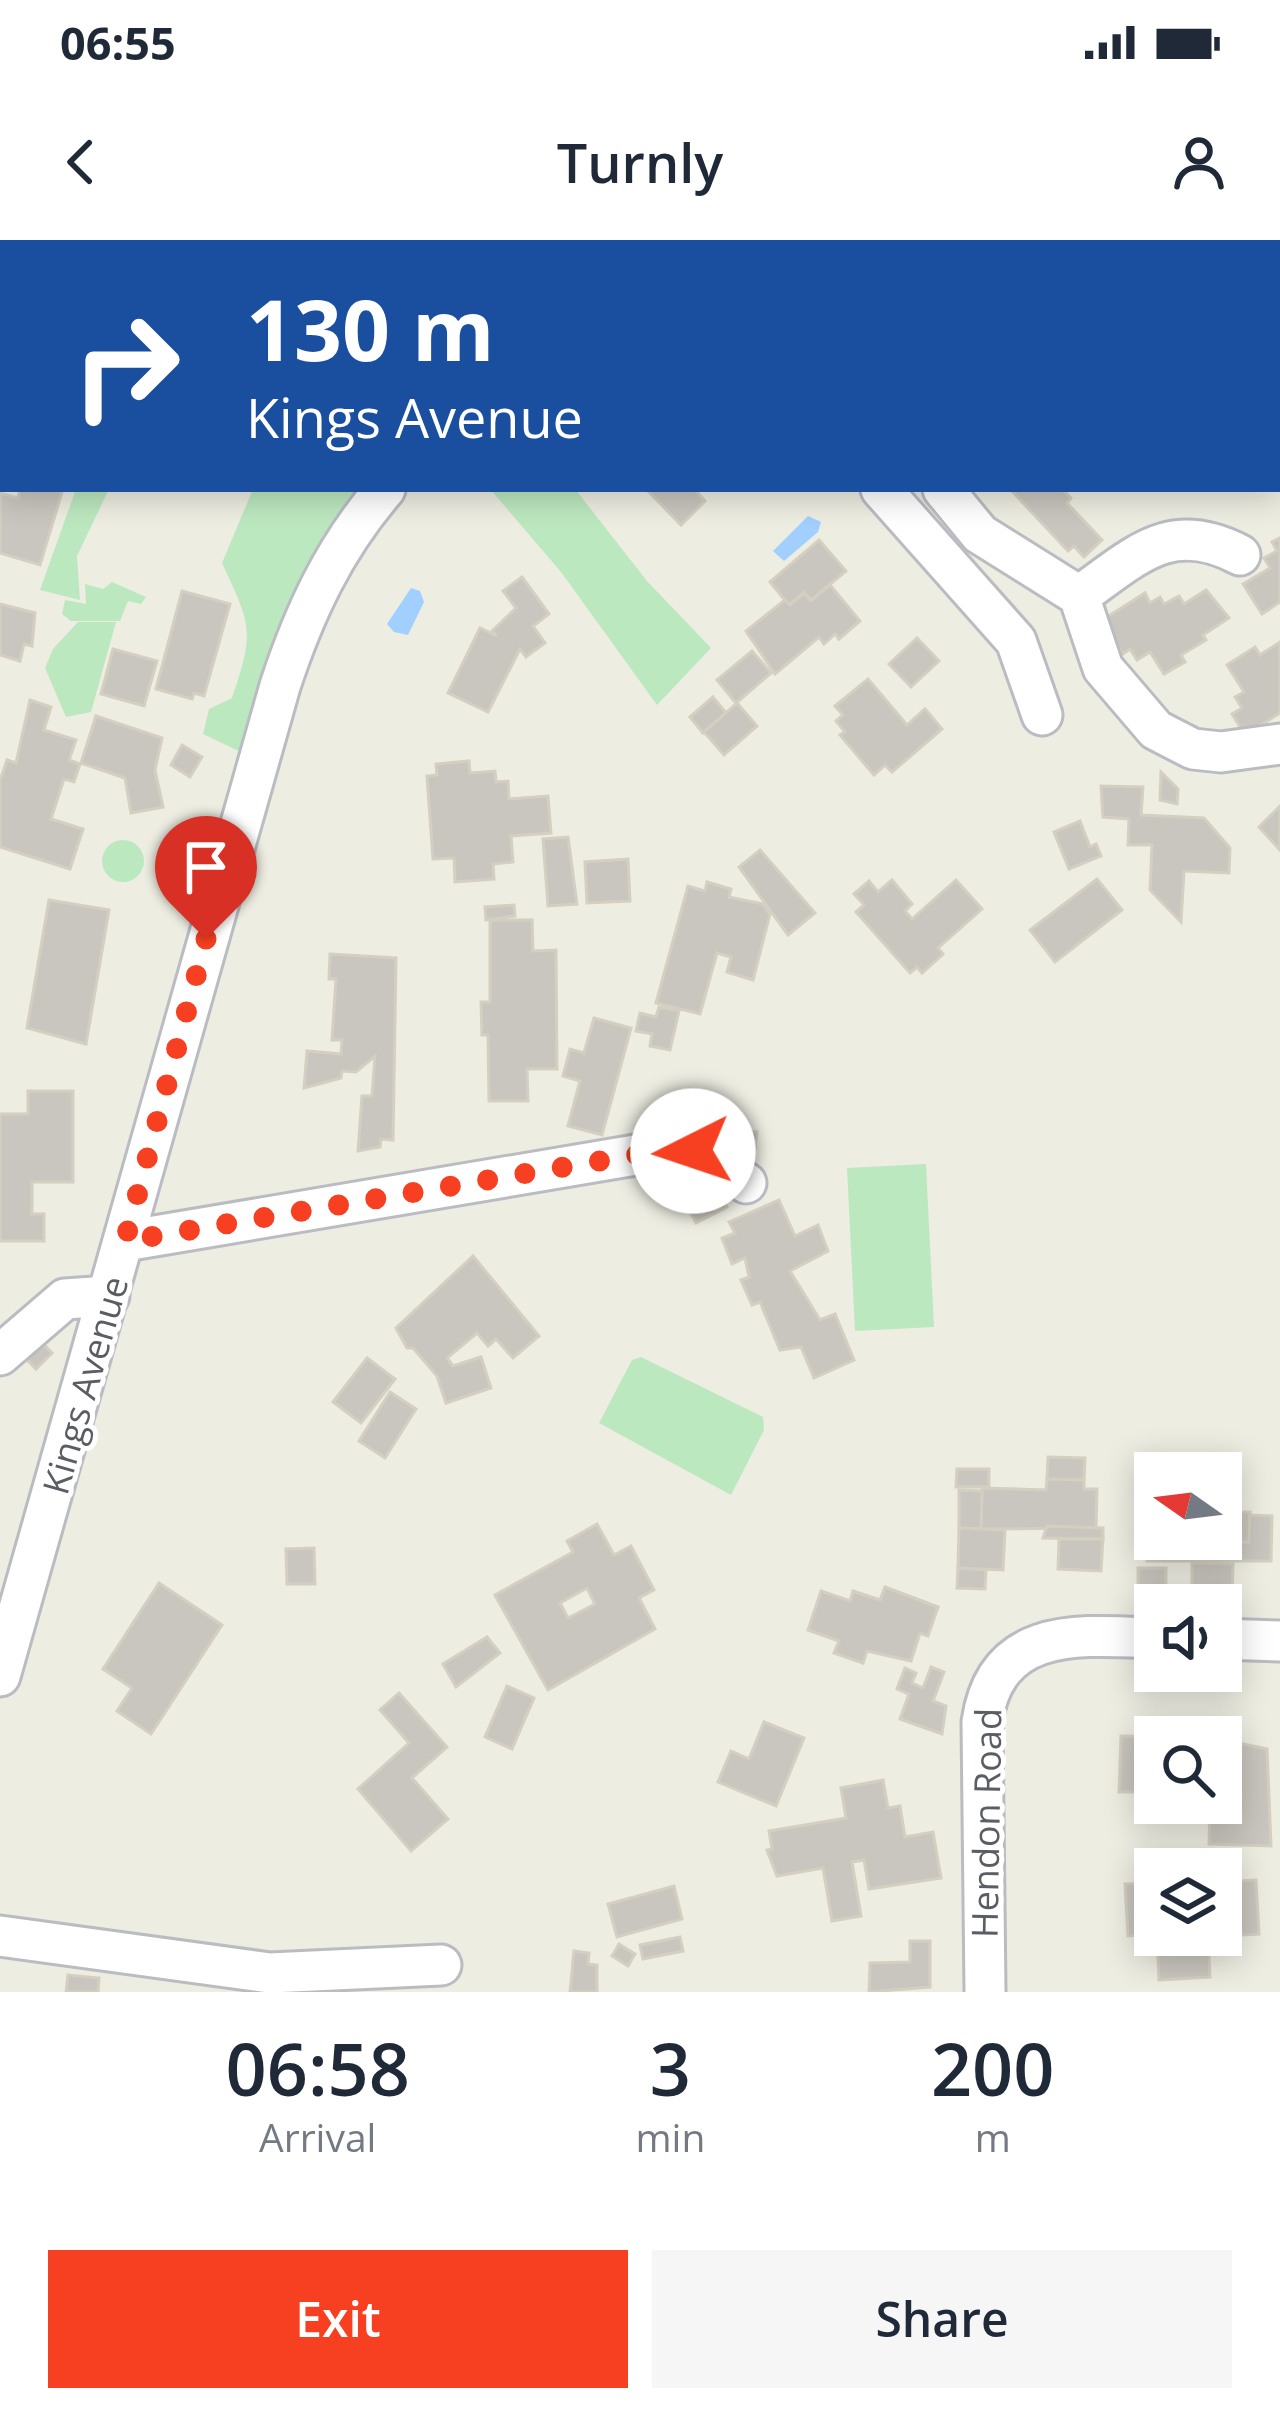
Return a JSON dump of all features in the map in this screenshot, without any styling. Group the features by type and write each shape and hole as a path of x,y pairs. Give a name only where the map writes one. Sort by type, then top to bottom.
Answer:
{"street":[{"name":"Kings Avenue","path":"0,1676 110,1296 206,939 301,620 329,567 383,492"},
{"path":"884,492 1016,640 1042,715"},
{"path":"945,492 980,534 1079,596 1103,668 1156,730 1192,748 1221,752 1280,744"},
{"path":"1079,596 1169,539 1193,536 1240,555"},
{"path":"125,1241 671,1149 705,1156 746,1183"},
{"path":"0,1355 65,1299 110,1296"},
{"name":"Hendon Road","path":"986,1992 982,1722 988,1689 1009,1660 1039,1645 1078,1636 1134,1637"},
{"path":"1242,1640 1280,1641"},
{"path":"0,1936 270,1973 441,1965"}],"green space":[{"path":"75,492 108,492 77,556 80,600 40,590"},
{"path":"252,492 359,492 245,754 203,734 209,709 232,698 247,642 244,615 222,563"},
{"path":"493,492 577,492 647,581 711,648 657,705 561,572"},
{"path":"112,582 146,597 141,604 128,601 120,621 71,621 62,614 65,600 86,604 85,584 103,589"},
{"path":"78,622 116,622 91,712 66,717 45,668 53,649"},
{"path":"123,840 138,846 144,861 138,876 123,882 108,876 102,861 108,846"},
{"path":"926,1164 934,1327 855,1331 847,1168"},
{"path":"641,1357 763,1417 764,1430 731,1495 599,1423 632,1360"}],"water":[{"path":"808,516 821,522 818,532 784,561 773,551"},
{"path":"411,588 420,591 424,602 408,635 394,632 387,624"}],"building":[{"path":"19,492 62,492 40,565 0,553 0,493 18,498"},
{"path":"649,492 697,492 705,501 681,525"},
{"path":"1013,492 1065,492 1071,498 1067,503 1102,540 1084,557 1074,546 1068,551"},
{"path":"1280,538 1280,602 1262,614 1243,584 1270,568 1264,558 1277,551 1272,542"},
{"path":"819,540 846,571 811,600 804,592 789,605 770,582"},
{"path":"522,577 549,614 533,626 545,643 526,657 520,649 488,712 448,693 480,628 497,636 492,631 516,608 503,591"},
{"path":"830,585 860,621 839,639 835,634 824,644 819,637 775,674 746,631 785,600 790,605 804,593 811,601"},
{"path":"1206,590 1229,618 1181,655 1185,662 1164,674 1150,652 1137,660 1130,649 1123,654 1101,621 1145,593 1150,603 1160,597 1164,604 1179,596 1184,604"},
{"path":"182,591 230,604 204,696 194,693 192,699 156,689"},
{"path":"0,604 35,613 32,646 24,644 20,661 0,655"},
{"path":"917,638 939,661 911,687 889,664"},
{"path":"1280,642 1280,713 1245,735 1232,714 1242,708 1235,697 1244,692 1227,665 1255,647 1260,655"},
{"path":"113,649 157,661 144,706 101,694"},
{"path":"752,651 771,673 736,703 717,680"},
{"path":"868,679 907,725 925,709 942,729 892,772 885,765 874,775 840,735 845,732 836,721 843,715 835,706"},
{"path":"713,697 726,713 703,733 690,717"},
{"path":"30,700 51,707 44,730 76,740 69,760 80,764 74,782 64,779 51,819 83,829 70,869 0,847 0,781 7,760 16,763"},
{"path":"737,703 757,726 724,755 704,732"},
{"path":"96,716 162,738 155,770 163,807 131,813 125,778 81,763"},
{"path":"182,745 202,757 190,777 171,765"},
{"path":"469,761 470,773 495,771 496,782 508,781 509,799 548,796 551,833 511,836 513,862 493,864 494,879 455,882 454,858 433,859 427,776 437,775 436,764"},
{"path":"1161,772 1178,789 1177,804 1160,800"},
{"path":"1101,786 1143,787 1141,815 1204,818 1230,848 1229,873 1184,871 1181,922 1150,890 1152,845 1128,845 1129,819 1103,817"},
{"path":"1280,806 1280,850 1259,827"},
{"path":"1080,821 1090,847 1096,844 1101,856 1069,869 1054,832"},
{"path":"568,837 577,904 548,906 543,839"},
{"path":"760,850 815,913 788,935 739,867"},
{"path":"628,859 630,901 587,903 585,862"},
{"path":"1097,879 1122,910 1055,962 1030,930"},
{"path":"892,880 912,904 905,911 912,919 956,880 982,909 938,948 943,954 922,973 917,967 910,973 856,912 864,905 854,894 869,881 878,892"},
{"path":"707,882 731,889 729,897 763,904 770,914 753,980 727,972 731,957 717,953 700,1014 656,1003 688,886 705,891"},
{"path":"49,900 109,910 86,1044 27,1028"},
{"path":"514,905 515,916 486,920 485,907"},
{"path":"490,920 532,920 533,951 556,950 557,1069 527,1069 528,1101 489,1101 488,1035 482,1035 481,1002 490,1002"},
{"path":"330,954 396,958 393,1140 381,1139 380,1147 358,1151 362,1096 372,1096 375,1056 356,1072 342,1071 341,1078 304,1088 307,1051 341,1054 342,1040 332,1040 336,979 329,979"},
{"path":"659,1007 679,1011 670,1050 650,1046 652,1034 636,1031 640,1013 656,1017"},
{"path":"594,1018 631,1028 602,1135 568,1126 580,1081 563,1076 570,1049 584,1053"},
{"path":"28,1091 73,1091 73,1182 32,1182 32,1214 44,1214 44,1241 0,1241 0,1114 28,1114"},
{"path":"727,1128 757,1132 754,1155 724,1150"},
{"path":"709,1171 727,1207 696,1223 677,1187"},
{"path":"779,1200 795,1236 818,1225 828,1251 790,1271 820,1320 835,1314 854,1360 814,1378 801,1347 780,1350 760,1302 752,1305 741,1280 749,1277 745,1258 732,1264 722,1238 735,1233 729,1222"},
{"path":"473,1256 539,1336 513,1358 496,1339 488,1346 477,1333 447,1358 453,1366 481,1357 491,1388 446,1403 437,1376 413,1348 407,1348 396,1328"},
{"path":"19,1318 52,1353 36,1369 2,1334"},
{"path":"367,1358 395,1379 361,1423 333,1402"},
{"path":"390,1392 416,1409 385,1458 359,1441"},
{"path":"1048,1457 1085,1458 1084,1480 1047,1479"},
{"path":"957,1469 989,1469 989,1487 956,1487"},
{"path":"1047,1479 1084,1480 1084,1489 1097,1489 1096,1528 981,1529 982,1488 1046,1490"},
{"path":"959,1490 982,1491 981,1529 959,1528"},
{"path":"1242,1512 1250,1512 1249,1542 1242,1542"},
{"path":"1249,1515 1272,1516 1271,1561 1147,1561 1242,1560 1242,1542 1249,1542"},
{"path":"597,1524 614,1555 631,1546 654,1590 639,1598 655,1629 548,1690 495,1595 573,1552 567,1541","holes":["587,1588 595,1604 568,1618 560,1603"]},
{"path":"1047,1526 1103,1528 1103,1539 1043,1538"},
{"path":"959,1528 1005,1530 1003,1570 958,1568"},
{"path":"1059,1539 1103,1539 1101,1571 1058,1569"},
{"path":"314,1548 315,1584 287,1584 286,1549"},
{"path":"1192,1563 1233,1564 1232,1584 1192,1584"},
{"path":"958,1568 986,1570 985,1589 957,1588"},
{"path":"1138,1568 1166,1568 1166,1584 1138,1584"},
{"path":"159,1583 222,1625 151,1734 117,1711 132,1688 103,1669"},
{"path":"885,1587 938,1607 928,1636 920,1633 911,1661 867,1651 863,1663 834,1653 839,1641 808,1630 821,1591 850,1601 853,1591 880,1600"},
{"path":"487,1637 500,1653 456,1687 443,1664"},
{"path":"931,1667 944,1672 933,1701 946,1706 942,1734 900,1719 909,1694 897,1689 905,1668 916,1673 912,1683 923,1688"},
{"path":"507,1686 534,1698 512,1749 485,1737"},
{"path":"399,1693 447,1747 412,1778 448,1819 411,1851 358,1789 409,1743 380,1710"},
{"path":"764,1722 804,1738 776,1806 718,1782 731,1751 749,1759"},
{"path":"1121,1736 1134,1736 1134,1792 1119,1792"},
{"path":"1242,1744 1267,1749 1271,1846 1209,1844 1209,1824 1242,1824"},
{"path":"883,1780 888,1808 900,1806 905,1837 933,1832 941,1878 869,1889 864,1860 852,1862 861,1916 832,1921 823,1868 777,1876 767,1850 772,1849 769,1831 846,1818 841,1788"},
{"path":"1256,1880 1259,1934 1242,1935 1242,1881"},
{"path":"1125,1884 1134,1884 1134,1936 1128,1936"},
{"path":"674,1886 682,1919 617,1937 608,1904"},
{"path":"680,1937 683,1951 643,1959 640,1945"},
{"path":"910,1941 930,1941 930,1987 869,1992 870,1963 910,1962"},
{"path":"619,1944 635,1954 628,1966 612,1956"},
{"path":"574,1951 589,1953 588,1964 597,1965 597,1992 570,1992"},
{"path":"1158,1956 1209,1956 1210,1977 1159,1980"},
{"path":"68,1975 99,1978 98,1992 66,1992"}],"route":[{"path":"206,939 125,1241 487,1177 671,1149 693,1151"}]}
